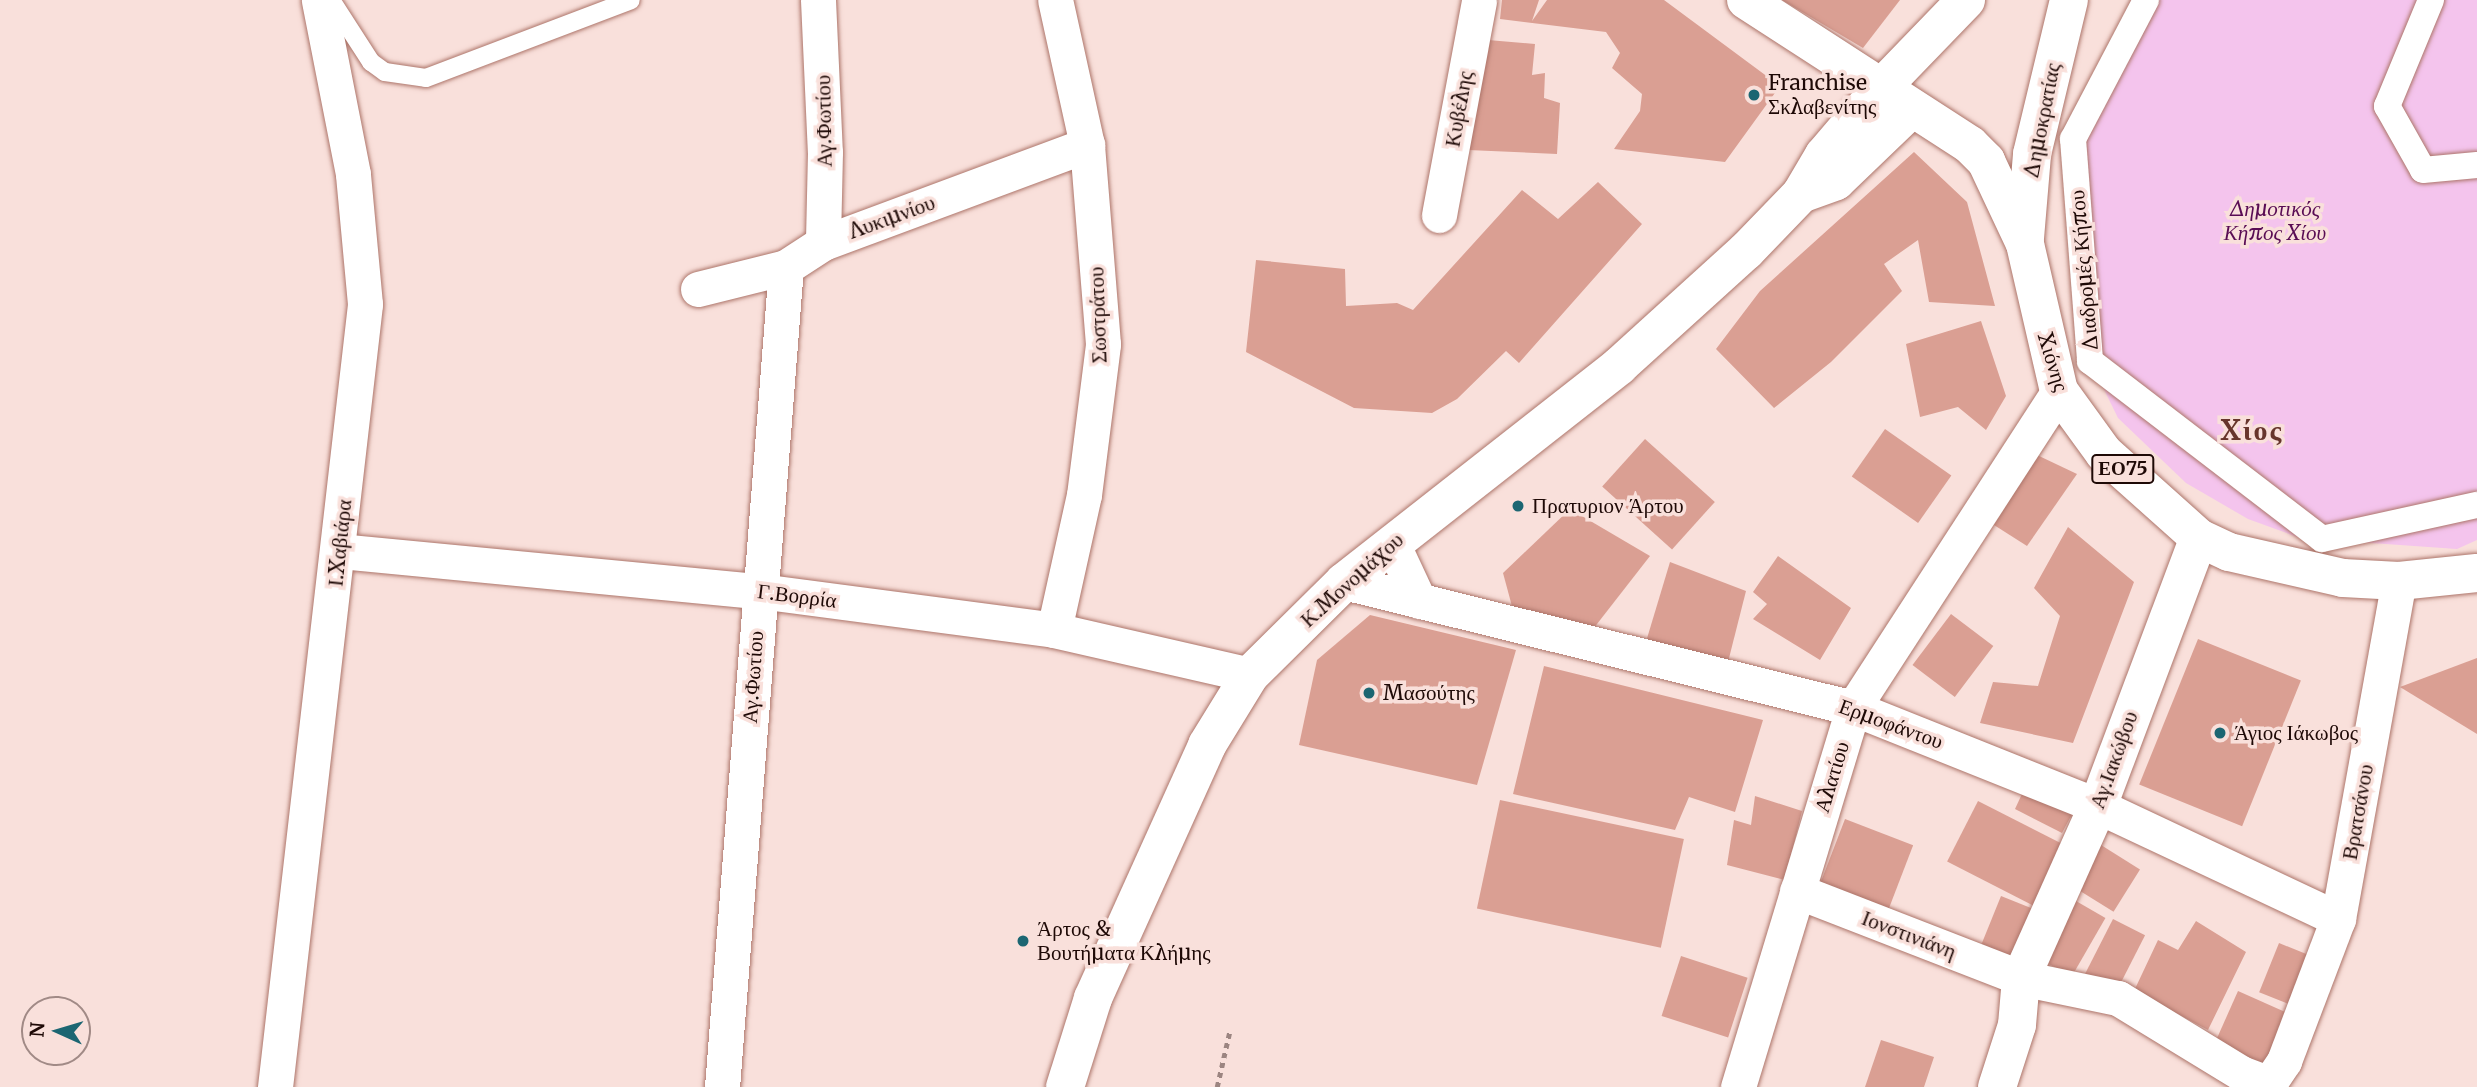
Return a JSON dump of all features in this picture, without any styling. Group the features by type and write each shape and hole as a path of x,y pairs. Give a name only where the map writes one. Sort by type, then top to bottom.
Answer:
{"main road":[{"name":"ΕΟ75","path":"1746,0 1897,98"},
{"path":"1897,98 1966,0"},
{"name":"Δημοκρατίας","path":"2025,244 2032,154 2069,0"},
{"name":"Κ.Μονομάχου","path":"1065,1087 1093,998 1206,745 1250,675 1344,582 1619,366 1801,194 1824,155 1897,98"},
{"name":"Χιόνης","path":"1897,98 1970,145 1986,161 2025,244 2059,391 2104,453 2199,538 2229,552 2343,578 2399,581"},
{"name":"Αγ.Ιακώβου","path":"1997,1087 2017,1025 2021,978 2098,806 2199,538"},
{"name":"ΕΟ75","path":"2399,581 2477,573"}],"street":[{"name":"Ι.Χαβιάρα","path":"275,1087 340,551 365,304 353,174 319,0"},
{"name":"Αγ.Φωτίου","path":"818,0 824,113 823,243"},
{"name":"Σωστράτου","path":"1054,630 1084,495 1103,344 1087,145 1055,0"},
{"name":"Διαδρομές Κήπου","path":"2146,0 2073,139 2091,361 2322,539 2477,505"},
{"path":"2431,0 2387,106 2423,170 2477,165"},
{"name":"Κυβέλης","path":"1439,215 1473,1"},
{"name":"Λυκιμνίου","path":"698,289 786,267 823,243 1087,145"},
{"name":"Αγ.Φωτίου","path":"722,1087 786,267"},
{"name":"Αλατίου","path":"1738,1087 1853,708 2059,391"},
{"path":"1392,543 1419,601"},
{"name":"Γ.Βορρία","path":"340,551 759,591 1054,630 1250,675"},
{"name":"Βρατσάνου","path":"2284,1061 2338,919 2399,581"},
{"name":"Ερμοφάντου","path":"1344,582 1853,708 2098,806 2338,919"},
{"name":"Ιονστινιάνη","path":"1797,891 2021,978 2118,998 2262,1081 2272,1079 2284,1061"}],"lane":[{"path":"331,0 372,62 385,72 426,78 631,0"}],"path":[{"path":"1217,1087 1230,1030"}],"green space":[{"name":"Δημοτικός Κήπος Χίου","path":"2131,0 2477,0 2477,540 2457,549 2300,538 2248,519 2186,483 2118,418 2090,361 2073,139"}],"building":[{"path":"1502,0 1539,0 1532,21 1547,0 1664,0 1780,86 1725,162 1614,149 1640,111 1642,94 1612,68 1620,53 1606,32 1500,19"},
{"path":"1782,0 1900,0 1863,48"},
{"path":"1488,40 1535,44 1532,75 1545,73 1544,98 1560,103 1557,154 1468,150"},
{"path":"1914,152 1967,202 1995,306 1929,302 1918,240 1884,264 1902,291 1831,362 1774,408 1716,349 1760,291"},
{"path":"1598,182 1642,224 1519,363 1506,351 1457,399 1432,413 1354,408 1246,352 1256,260 1345,269 1346,306 1397,303 1413,310 1522,190 1558,219"},
{"path":"1981,321 2006,396 1986,430 1958,407 1920,417 1906,344"},
{"path":"1885,429 1951,475 1918,523 1852,477"},
{"path":"1645,439 1715,502 1672,549 1602,487"},
{"path":"2037,455 2077,474 2027,546 1994,525"},
{"path":"1570,509 1650,556 1590,633 1513,610 1503,573"},
{"path":"2068,527 2134,582 2073,743 1980,723 1993,682 2038,686 2060,616 2034,588"},
{"path":"1778,556 1851,608 1820,660 1753,619 1767,604 1753,592"},
{"path":"1670,562 1746,591 1727,666 1645,645"},
{"path":"1951,614 1993,646 1955,697 1912,665"},
{"path":"1370,615 1516,650 1477,785 1299,745 1317,660"},
{"name":"Άγιος Ιάκωβος","path":"2198,639 2301,681 2242,826 2139,785"},
{"path":"2477,658 2477,734 2400,687"},
{"path":"1544,666 1763,720 1735,812 1689,797 1675,830 1513,794"},
{"path":"2027,783 2078,803 2062,833 2015,809"},
{"path":"1755,796 1802,811 1785,880 1727,865 1734,820 1751,825"},
{"path":"1500,800 1684,839 1661,948 1477,909"},
{"path":"1978,801 2064,845 2034,906 1947,862"},
{"path":"1845,819 1913,845 1886,915 1818,889"},
{"path":"2101,845 2140,869 2114,912 2075,887"},
{"path":"2001,896 2033,909 2012,962 1980,949"},
{"path":"2076,901 2105,918 2071,977 2042,960"},
{"path":"2113,919 2145,935 2116,992 2084,976"},
{"path":"2196,921 2246,952 2208,1030 2134,991 2158,940 2178,950"},
{"path":"2279,943 2316,958 2296,1007 2259,992"},
{"path":"1681,956 1748,978 1728,1038 1662,1016"},
{"path":"2238,991 2289,1014 2263,1072 2212,1049"},
{"path":"1881,1040 1934,1057 1924,1087 1865,1087"}],"place":[{"name":"Franchise Σκλαβενίτης","path":"1754,95"},
{"name":"Πρατυριον Άρτου","path":"1518,506"},
{"name":"Μασούτης","path":"1369,693"},
{"name":"Άγιος Ιάκωβος","path":"2220,733"},
{"name":"Άρτος & Βουτήματα Κλήμης","path":"1023,941"}],"district":[{"name":"Χίος","path":"2252,430"}]}
